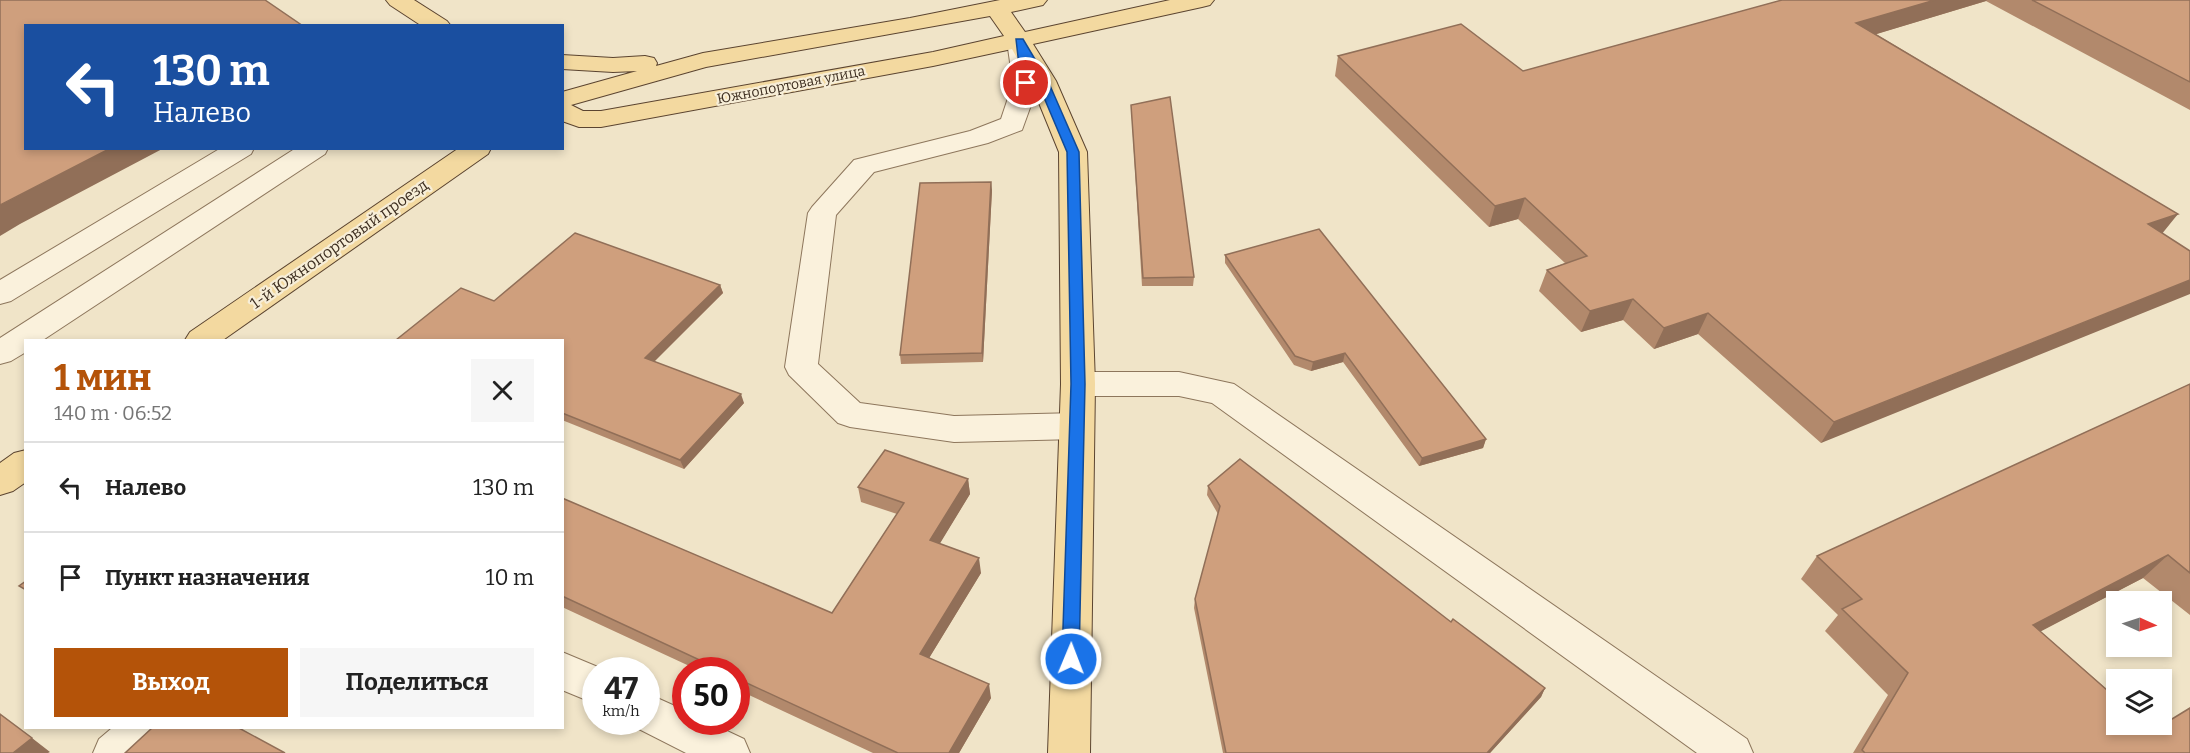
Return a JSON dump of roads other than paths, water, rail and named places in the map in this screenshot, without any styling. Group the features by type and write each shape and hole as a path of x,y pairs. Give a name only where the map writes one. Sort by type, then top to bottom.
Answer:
{"main road":[{"path":"398,0 436,24"},
{"path":"564,99 703,60 1035,0"},
{"name":"Южнопортовая улица","path":"564,112 579,119 601,119 922,61 1202,0"},
{"path":"996,8 1043,81 1073,152 1078,384 1069,753"},
{"path":"564,62 613,65 703,60"},
{"name":"1-й Южнопортовый проезд","path":"202,339 475,150"},
{"path":"0,481 24,464"}],"lane":[{"path":"1019,41 1026,83 1013,124 979,137 864,166 822,213 801,368 850,414 954,429 1077,426"},
{"path":"0,294 238,150"},
{"path":"0,353 312,150"},
{"path":"1078,384 1179,384 1221,393 1732,753"},
{"path":"564,671 582,679"},
{"path":"660,719 729,753"},
{"path":"114,753 141,729"}]}
